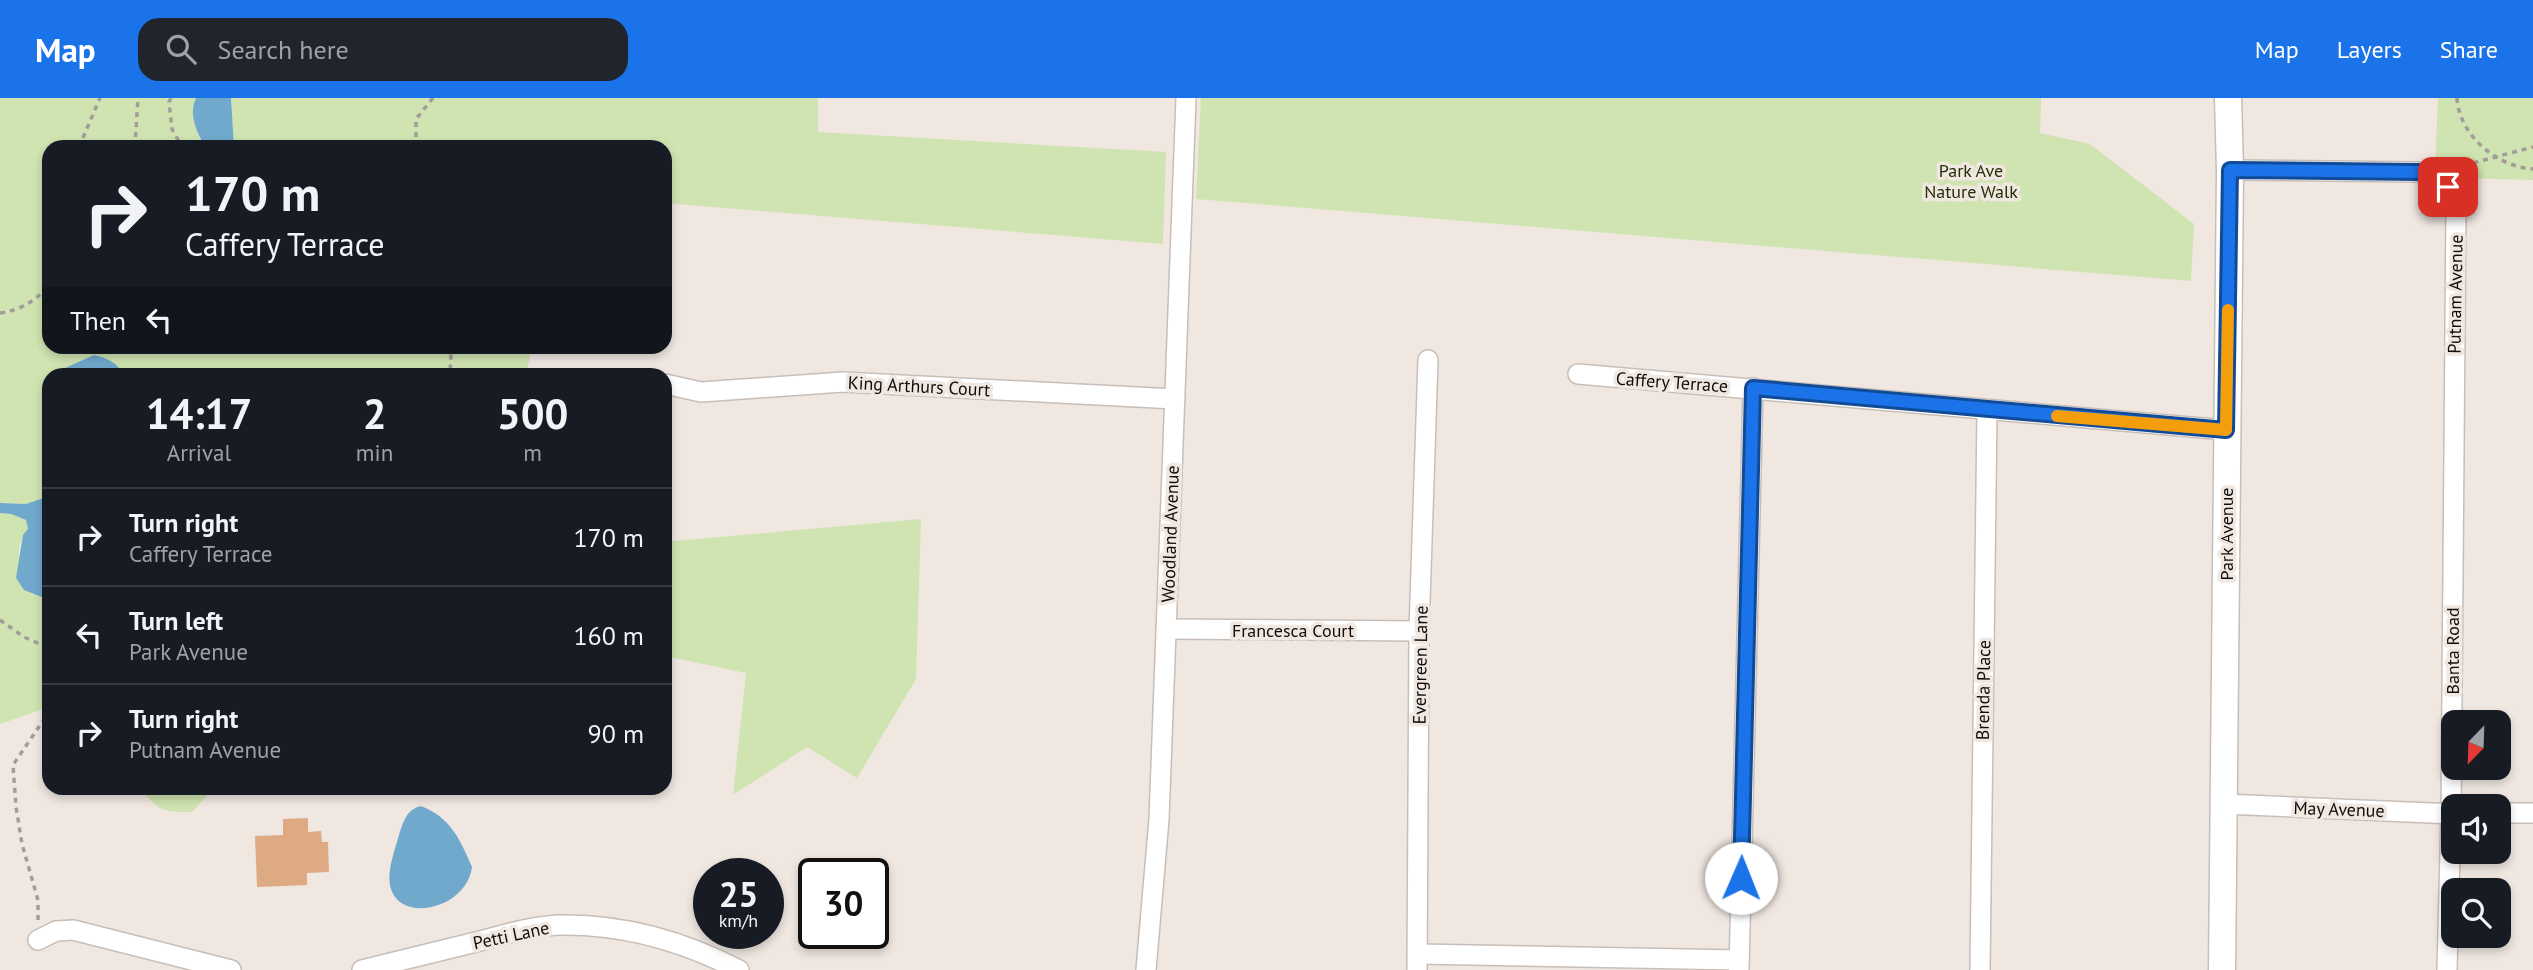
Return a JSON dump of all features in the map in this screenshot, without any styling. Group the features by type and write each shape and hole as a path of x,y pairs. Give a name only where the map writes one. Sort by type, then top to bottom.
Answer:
{"main road":[{"name":"Park Avenue","path":"2222,970 2230,170 2228,98"}],"street":[{"name":"Woodland Avenue","path":"1146,970 1159,820 1186,98"},
{"path":"2230,170 2418,172 2431,175"},
{"name":"Putnam Avenue","path":"2431,175 2448,187 2456,206 2453,458"},
{"name":"Evergreen Lane","path":"1418,962 1419,631 1428,360"},
{"name":"Caffery Terrace","path":"1578,374 2226,430"},
{"name":"King Arthurs Court","path":"672,386 701,392 843,382 1175,399"},
{"path":"1418,962 1739,965 1753,388"},
{"name":"Brenda Place","path":"1980,970 1987,410"},
{"name":"Banta Road","path":"2452,794 2453,458"},
{"name":"Francesca Court","path":"1166,629 1419,631"},
{"name":"May Avenue","path":"2224,804 2441,814"},
{"path":"2511,813 2533,813"},
{"name":"Banta Road","path":"2447,970 2450,864"},
{"name":"Petti Lane","path":"362,970 525,929 558,925 591,926 658,937 689,946 739,970"},
{"path":"38,940 56,931 73,930 231,970"}],"path":[{"path":"82,140 100,98"},
{"path":"135,140 138,98"},
{"path":"171,98 169,102 172,129 179,140"},
{"path":"416,140 416,119 433,98"},
{"path":"2457,98 2461,122 2495,156 2514,167 2533,169"},
{"path":"2431,175 2533,147"},
{"path":"0,313 11,312 34,302 42,293"},
{"path":"0,620 24,637 42,645"},
{"path":"38,940 38,900 22,844 13,765 42,722"}],"green space":[{"path":"0,98 196,98 193,117 202,140 42,140 42,354 530,354 527,368 42,368 42,498 26,504 0,503"},
{"path":"231,98 818,98 818,132 1166,152 1163,244 672,204 672,140 234,140"},
{"name":"Park Ave Nature Walk","path":"1201,98 2041,98 2040,133 2090,144 2194,224 2191,281 1196,199"},
{"path":"2438,98 2533,98 2533,180 2462,178 2435,166"},
{"path":"0,513 26,520 28,529 20,543 20,566 24,590 42,597 42,709 0,724"},
{"path":"921,519 916,679 857,778 807,747 733,795 746,673 672,657 672,541"},
{"path":"146,795 208,795 192,812 168,811"}],"water":[{"path":"196,98 231,98 234,140 202,140 193,117"},
{"path":"94,355 111,361 120,368 65,368"},
{"path":"42,498 42,597 24,590 16,578 23,535 28,529 26,520 0,513 0,503 26,504"},
{"path":"421,806 440,816 453,830 472,867 468,881 459,893 434,906 420,908 397,900 391,889 390,868 404,821 412,810"}],"building":[{"path":"308,818 308,832 321,831 322,842 328,842 329,872 307,873 307,885 257,887 255,836 283,835 283,819"}],"slow traffic":[{"path":"2057,416 2226,430 2228,310"}],"route":[{"path":"1741,878 1753,388 2226,430 2230,170 2418,172 2431,175 2448,187"}]}
